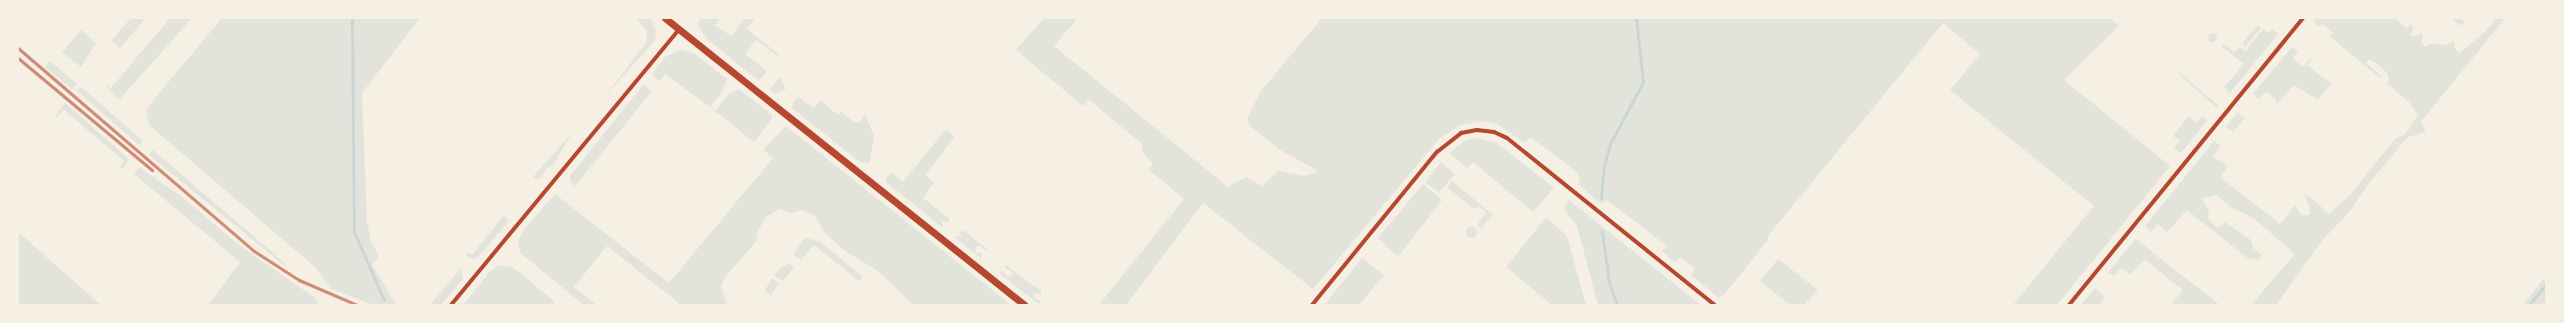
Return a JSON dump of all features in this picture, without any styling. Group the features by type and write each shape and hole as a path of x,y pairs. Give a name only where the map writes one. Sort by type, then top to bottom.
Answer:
{"street":[{"path":"665,18 1024,305"},
{"path":"2069,305 2303,18"},
{"path":"451,305 678,29"},
{"path":"1312,305 1437,152 1461,133 1477,130 1494,132 1507,138 1715,305"}],"shaded area":[{"path":"131,18 146,18 120,48 111,41"},
{"path":"170,18 192,18 119,100 104,84 111,88"},
{"path":"222,18 420,18 362,93 367,222 371,241 379,257 372,264 396,305 374,305 331,289 315,267 149,125 146,112 150,104"},
{"path":"635,18 651,18 656,31 655,40 602,100 647,42 647,30"},
{"path":"700,18 721,18 715,25 731,36 745,18 755,18 747,29 778,54 777,56 756,40 745,54 767,71 759,81 708,40 698,26"},
{"path":"1044,18 1078,18 1054,46 1228,187 1246,177 1262,186 1278,171 1304,176 1317,172 1315,169 1280,150 1250,126 1247,119 1260,92 1322,18 2110,18 2119,26 2064,80 2170,166 2057,305 2013,305 2094,206 1950,90 1980,54 1943,23 1768,236 1768,240 1725,294 1719,298 1691,275 1695,269 1680,257 1675,263 1661,250 1668,247 1607,200 1600,203 1578,184 1580,180 1577,173 1569,166 1530,137 1525,143 1497,124 1483,121 1460,125 1440,138 1313,289 1203,203 1126,305 1099,305 1184,199 1148,169 1153,164 1143,152 1141,143 1089,100 1083,106 1016,50"},
{"path":"2315,18 2395,18 2407,28 2411,23 2413,29 2410,35 2412,37 2421,33 2423,35 2422,44 2426,47 2432,43 2444,45 2454,42 2455,49 2459,53 2485,32 2497,18 2505,18 2421,122 2426,132 2408,137 2369,183 2350,211 2321,242 2276,305 2251,305 2295,254 2252,217 2229,206 2216,195 2202,198 2209,212 2208,219 2218,228 2225,222 2251,240 2253,248 2262,255 2258,261 2253,257 2250,260 2187,210 2167,232 2158,224 2151,232 2145,226 2214,141 2221,146 2213,156 2228,167 2220,177 2280,224 2295,205 2301,215 2309,215 2310,208 2304,194 2312,198 2329,214 2350,195 2395,139 2405,134 2418,115 2409,102 2387,84 2389,80 2387,73 2380,66 2369,59 2366,63 2381,76 2380,78 2329,36 2334,34 2323,24 2318,26 2315,24"},
{"path":"2451,18 2463,18 2464,24 2459,25"},
{"path":"2258,25 2261,28 2245,47 2243,42"},
{"path":"2263,29 2269,33 2272,29 2278,34 2230,93 2224,87 2244,64 2221,46 2224,44 2234,52 2239,47 2246,51"},
{"path":"81,30 96,43 81,67 62,52"},
{"path":"2210,33 2214,33 2216,37 2214,41 2210,41 2208,39 2208,35"},
{"path":"2292,47 2298,52 2293,59 2303,67 2316,53 2307,65 2331,84 2318,100 2294,85 2277,104 2276,99 2266,91 2259,99 2253,94"},
{"path":"680,50 694,53 727,79 723,90 710,107 665,74 659,81 653,76 653,73 665,57"},
{"path":"50,61 77,84 72,89 45,67"},
{"path":"2177,70 2219,106 2217,108 2184,79"},
{"path":"780,77 786,89 775,94 769,90"},
{"path":"643,85 652,91 575,186 570,181 570,176"},
{"path":"81,87 143,141 139,145 77,91"},
{"path":"739,89 772,115 772,119 754,142 715,111 730,93"},
{"path":"798,97 812,107 816,106 820,100 838,115 841,111 855,123 859,123 865,114 874,136 870,161 867,164 860,162 792,108 793,102"},
{"path":"65,103 130,160 122,169 120,167 124,161 64,110 57,117 55,116"},
{"path":"2238,112 2245,118 2233,132 2226,127"},
{"path":"2188,116 2196,122 2202,116 2207,120 2181,153 2174,148 2180,141 2173,136"},
{"path":"786,126 1011,305 913,305 878,271 844,250 824,232 815,216 803,210 790,213 779,209 766,217 758,231 756,242 725,277 721,287 727,305 681,305 607,246 574,287 597,305 584,305 520,253 518,241 522,232 555,194 669,283 773,158 763,150"},
{"path":"946,129 955,137 925,175 934,183 923,198 950,219 947,223 940,220 944,226 942,227 886,182 886,178 891,172 903,182"},
{"path":"572,133 553,165 546,169 539,180 533,177"},
{"path":"1478,138 1497,143 1554,188 1533,212 1473,162 1467,168 1449,153 1466,140"},
{"path":"153,150 286,264 285,266 149,155"},
{"path":"1441,162 1455,174 1439,193 1425,182"},
{"path":"139,167 182,197 239,245 314,297 319,305 208,305 240,262 134,174"},
{"path":"1452,181 1493,215 1481,228 1477,225 1486,213 1479,207 1474,209 1447,187"},
{"path":"1423,184 1442,200 1398,257 1378,238"},
{"path":"1569,200 1701,305 1598,305 1577,226 1564,209"},
{"path":"504,215 509,221 478,257 473,260 465,254 468,252 472,255"},
{"path":"1546,217 1567,236 1586,305 1552,305 1506,267"},
{"path":"1471,226 1475,228 1477,232 1475,236 1471,238 1467,236 1465,232 1467,228"},
{"path":"963,230 987,249 986,251 980,246 975,247 976,252 982,254 981,258 955,238 958,235 964,238 959,233"},
{"path":"18,232 101,305 18,305"},
{"path":"805,238 819,241 862,276 861,279 859,281 814,245 801,260 793,254"},
{"path":"2136,238 2220,305 2171,305 2183,290 2145,260 2130,274 2121,268 2114,276 2108,273"},
{"path":"1362,258 1384,275 1359,305 1324,305"},
{"path":"1778,259 1818,290 1804,305 1790,305 1760,281"},
{"path":"789,264 794,267 783,281 774,275 782,266"},
{"path":"499,265 514,268 553,300 554,305 463,305 490,271"},
{"path":"1006,265 1041,291 1041,297 1038,292 1033,295 1034,299 1041,301 1039,304 999,273 1003,271 1007,276 1011,276 1012,272 1005,268"},
{"path":"461,268 463,279 441,305 430,305"},
{"path":"2546,276 2546,305 2523,305"},
{"path":"772,278 779,283 771,295 772,298 765,290"},
{"path":"2095,288 2105,297 2099,305 2081,305"}],"waterway":[{"path":"352,18 354,232 384,300"},
{"path":"1601,198 1604,166 1610,144 1643,82 1636,18"},
{"path":"1602,231 1609,282 1617,305"},
{"path":"2529,305 2546,284"}],"railway":[{"path":"18,48 254,251 299,280 357,305"},
{"path":"18,58 152,170"}]}
